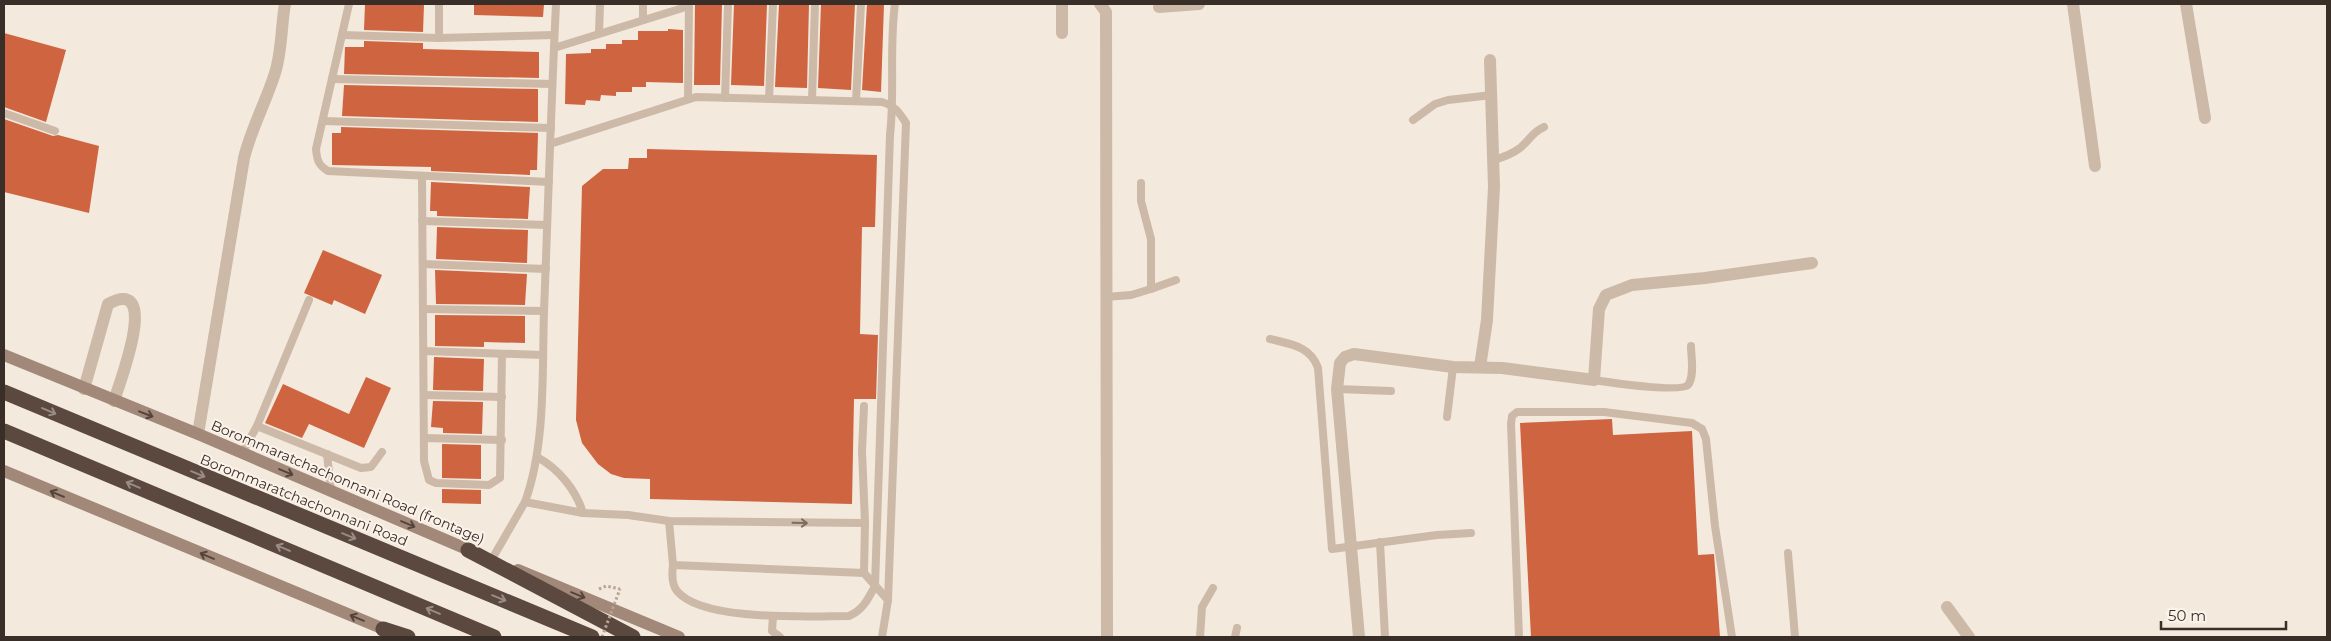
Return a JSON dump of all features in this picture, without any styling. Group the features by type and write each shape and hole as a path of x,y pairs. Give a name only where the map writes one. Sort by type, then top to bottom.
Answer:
{"highway":[{"name":"Borommaratchachonnani Road","path":"4,392 592,637"},
{"path":"4,431 494,637"},
{"path":"468,550 633,637"},
{"path":"383,629 408,637"}],"main road":[{"name":"Borommaratchachonnani Road (frontage)","path":"4,355 198,434 468,550 679,637"},
{"path":"4,471 402,637"}],"street":[{"path":"198,434 244,158 249,138 277,66 285,4"},
{"path":"1062,4 1062,33"},
{"path":"1159,7 1199,4"},
{"path":"2073,4 2095,166"},
{"path":"2186,4 2205,118"},
{"path":"1107,6 1107,637"},
{"path":"1480,367 1487,320 1494,160 1490,60"},
{"path":"1359,637 1337,389 1340,363 1345,357 1354,354 1406,359 1454,367 1480,367 1594,380 1599,309 1606,295 1632,285 1705,278 1812,263"},
{"path":"84,389 108,304 118,299 128,300 135,307 137,313 135,328 114,401"},
{"path":"1947,607 1969,637"}],"lane":[{"path":"349,4 316,149 321,167 328,171 549,182"},
{"path":"439,4 439,38"},
{"path":"492,559 525,502 532,482 537,457 544,355 556,4"},
{"path":"599,34 600,4"},
{"path":"642,20 643,4"},
{"path":"725,98 728,4"},
{"path":"770,99 773,4"},
{"path":"812,100 815,4"},
{"path":"856,101 861,4"},
{"path":"669,521 672,581 677,591 696,603 714,610 773,616 849,616 858,612 866,603 875,586 890,135 894,106 892,29 895,4"},
{"path":"554,48 689,5 688,99"},
{"path":"342,35 439,38 554,35"},
{"path":"332,79 552,84"},
{"path":"1413,120 1434,104 1448,100 1492,95"},
{"path":"550,144 688,99 725,98 882,102 894,106 906,123 888,600 882,637"},
{"path":"4,113 55,132"},
{"path":"323,121 551,128"},
{"path":"1494,160 1514,152 1524,144 1532,133 1544,127"},
{"path":"422,176 424,461 429,480 436,483 489,485 500,478 502,354"},
{"path":"1141,184 1142,201 1151,240 1151,289"},
{"path":"422,221 548,225"},
{"path":"423,264 546,269"},
{"path":"1106,297 1132,295 1176,280"},
{"path":"242,453 257,426 309,300"},
{"path":"423,309 544,312"},
{"path":"1270,339 1298,346 1315,358 1318,368 1332,550 1352,545 1471,533"},
{"path":"1594,380 1648,387 1683,388 1688,384 1691,376 1691,346"},
{"path":"424,351 544,355"},
{"path":"1447,417 1454,367"},
{"path":"1337,389 1391,391"},
{"path":"424,395 502,396"},
{"path":"864,406 862,452 865,523 864,573 888,600"},
{"path":"1519,637 1511,424 1512,416 1516,412 1604,412 1692,423 1702,429 1706,439 1715,526 1732,637"},
{"path":"257,426 366,468 371,467 382,452"},
{"path":"424,438 502,440"},
{"path":"327,454 331,491"},
{"path":"537,457 550,464 563,478 579,501 583,513"},
{"path":"525,502 583,513 628,515 669,521 865,523"},
{"path":"1380,542 1385,637"},
{"path":"1788,554 1795,637"},
{"path":"672,565 864,573"},
{"path":"1200,637 1202,607 1213,588"},
{"path":"773,616 772,631 780,637"},
{"path":"1234,637 1237,628"}],"path":[{"path":"602,637 620,589"}],"building":[{"path":"365,4 424,5 423,32 364,30"},
{"path":"474,4 544,4 543,17 474,15"},
{"path":"695,4 722,4 720,85 694,85"},
{"path":"734,4 767,4 764,86 731,85"},
{"path":"779,4 809,4 807,88 775,87"},
{"path":"821,4 855,4 851,90 818,88"},
{"path":"867,4 884,4 881,92 862,90"},
{"path":"668,29 683,30 683,83 646,82 646,87 632,87 632,92 616,92 616,96 601,95 600,101 586,100 585,105 565,104 566,54 591,53 591,49 606,49 606,44 622,44 622,40 638,40 638,31 668,31"},
{"path":"4,33 66,50 46,122 4,107"},
{"path":"364,41 423,43 423,49 539,52 539,78 344,74 345,47 364,47"},
{"path":"344,85 538,89 538,122 342,116"},
{"path":"4,119 53,136 58,135 99,146 89,213 4,192"},
{"path":"341,127 538,133 537,170 530,170 530,175 431,171 431,167 332,165 332,133 341,133"},
{"path":"647,149 877,155 875,227 862,227 860,334 878,335 876,399 854,399 852,504 650,499 650,479 624,478 611,474 598,464 582,443 576,420 582,186 603,169 628,169 629,158 647,158"},
{"path":"431,182 530,187 528,219 437,216 437,211 430,211"},
{"path":"437,227 528,230 527,263 436,259"},
{"path":"323,250 382,275 365,314 334,300 332,305 304,293"},
{"path":"435,270 527,274 525,305 436,304"},
{"path":"435,315 525,316 525,343 484,342 484,347 435,346"},
{"path":"434,357 484,359 483,391 433,390"},
{"path":"366,377 391,388 364,448 309,424 302,438 265,423 283,384 349,414"},
{"path":"433,401 483,402 482,434 443,433 443,428 431,427"},
{"path":"1612,419 1613,435 1692,431 1698,555 1714,554 1720,637 1531,637 1520,423"},
{"path":"442,444 481,445 481,479 442,478"},
{"path":"442,489 481,490 481,504 442,503"}]}
